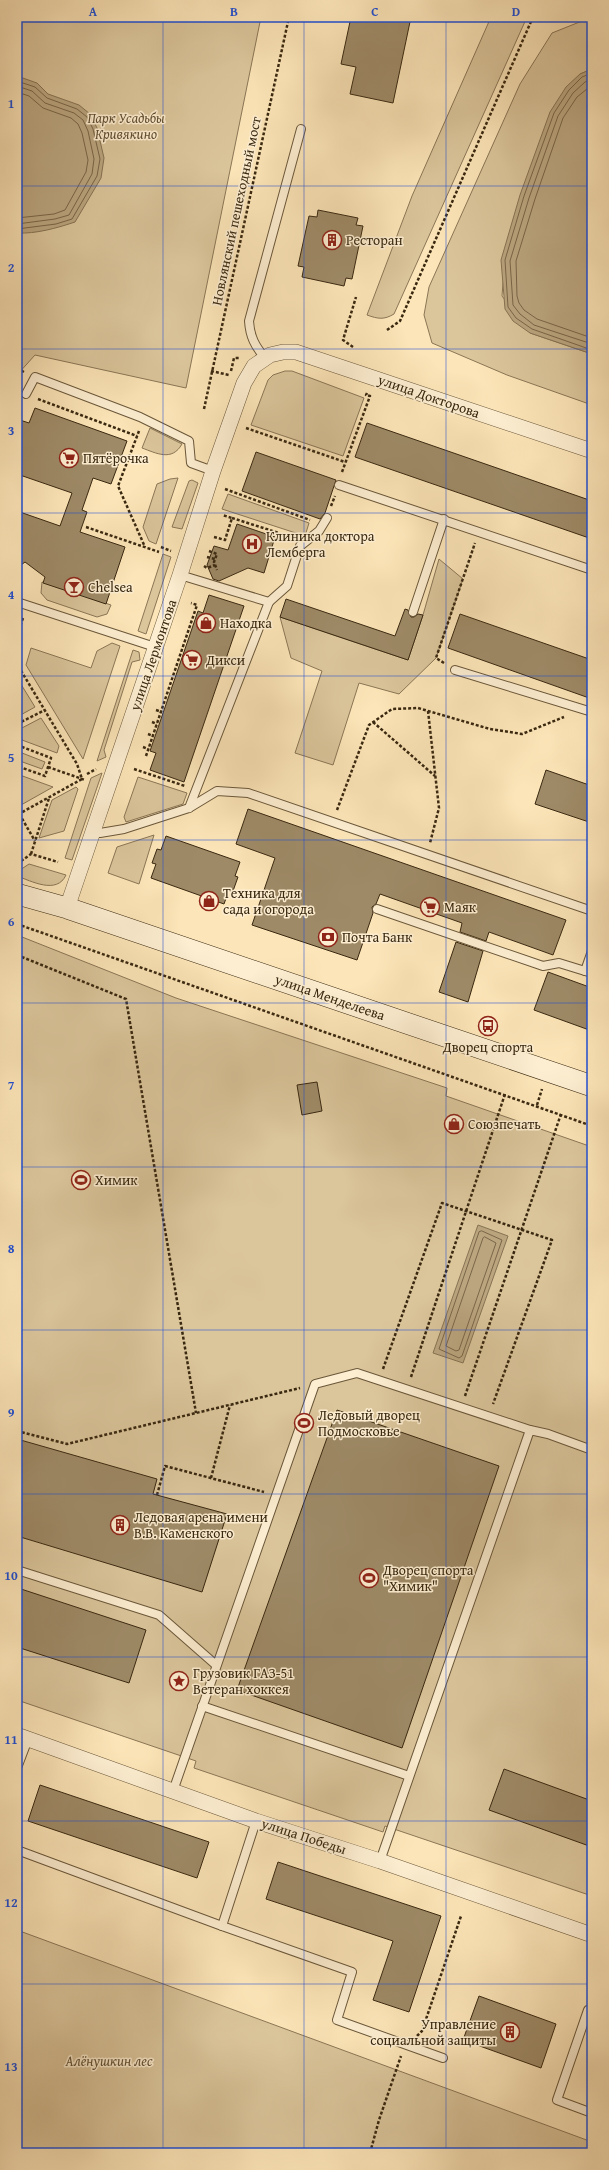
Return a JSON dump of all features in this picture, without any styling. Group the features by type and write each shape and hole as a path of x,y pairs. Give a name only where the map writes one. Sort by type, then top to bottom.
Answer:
{"main road":[{"path":"17,894 67,908"},
{"name":"улица Менделеева","path":"67,908 592,1086"}],"street":[{"name":"улица Докторова","path":"265,358 283,352 296,352 592,451"},
{"name":"улица Лермонтова","path":"67,908 180,576 213,471 249,373 265,358"},
{"name":"улица Победы","path":"22,1737 256,1821 380,1861 592,1935"}],"lane":[{"path":"265,358 252,341 249,321 301,129"},
{"path":"26,394 35,377 140,417 189,441 192,463 213,471"},
{"path":"339,485 592,570"},
{"path":"413,612 444,520"},
{"path":"189,808 269,602 287,586 300,546 319,531 325,521"},
{"path":"180,576 269,602"},
{"path":"17,602 156,647"},
{"path":"456,670 592,712"},
{"path":"93,832 124,829 189,808 217,791 248,793 592,911"},
{"path":"377,909 543,966 559,963 589,972 592,951"},
{"path":"173,1791 315,1384 358,1373 530,1430 548,1434 592,1450"},
{"path":"380,1861 530,1430"},
{"path":"17,1570 159,1615 216,1665"},
{"path":"202,1706 409,1776"},
{"path":"17,1768 22,1737"},
{"path":"222,1926 256,1821"},
{"path":"17,1850 222,1926 352,1972 337,2020 443,2058"},
{"path":"592,2011 588,2010 557,2100 592,2113"}],"path":[{"name":"Новлянский пешеходный мост","path":"204,409 211,371 289,17"},
{"path":"386,330 400,321 533,17"},
{"path":"353,347 343,340 356,298"},
{"path":"211,371 229,376 234,358"},
{"path":"224,489 325,521 370,396 366,395 373,377"},
{"path":"38,399 136,437 118,486 145,547"},
{"path":"246,428 345,462"},
{"path":"222,515 279,533"},
{"path":"214,537 225,540 232,518"},
{"path":"86,527 159,552"},
{"path":"456,670 436,658 480,532"},
{"path":"161,547 171,551"},
{"path":"209,551 217,554 215,560 217,570"},
{"path":"207,557 215,560"},
{"path":"204,566 207,568 215,565"},
{"path":"146,756 197,605 191,603"},
{"path":"17,634 27,605"},
{"path":"17,668 20,669 77,764 82,779"},
{"path":"332,822 369,725 392,709 418,708 490,729 522,734 583,709"},
{"path":"17,724 45,710"},
{"path":"156,710 162,712"},
{"path":"428,711 439,808 428,854"},
{"path":"152,722 157,724"},
{"path":"373,722 435,776"},
{"path":"148,734 153,736"},
{"path":"17,745 52,758 45,776 17,766"},
{"path":"143,747 148,749"},
{"path":"48,767 85,780"},
{"path":"134,769 197,790"},
{"path":"18,815 82,779"},
{"path":"17,864 31,854 49,797"},
{"path":"17,810 18,815 35,842"},
{"path":"31,854 58,862"},
{"path":"17,924 592,1126"},
{"path":"17,955 126,999 196,1413"},
{"path":"407,1388 504,1094"},
{"path":"461,1406 561,1114"},
{"path":"379,1380 442,1203 552,1240 489,1416"},
{"path":"17,1431 68,1444 315,1384"},
{"path":"211,1478 230,1405"},
{"path":"157,1495 165,1466 276,1495"},
{"path":"370,2153 378,2120 405,2045 422,2031 461,1916"}],"green space":[{"name":"Парк Усадьбы Кривякино","path":"17,17 261,17 186,388 35,355 17,375"},
{"path":"491,17 527,17 394,314 381,318 367,315 412,196"},
{"path":"592,17 592,69 580,74 503,283 502,296 530,333 592,354 592,405 507,375 432,343 424,315 429,287 520,84 552,33"},
{"path":"285,371 292,371 364,398 343,456 251,425 268,380 273,375"},
{"path":"150,428 182,444 174,453 164,455 142,448"},
{"path":"178,478 156,544 149,541 143,527 157,484 170,479"},
{"path":"192,480 198,483 182,529 172,527 189,481"},
{"path":"228,494 309,523 305,536 222,509"},
{"path":"163,554 171,557 146,634 138,631"},
{"path":"439,559 463,579 436,658 399,694 359,683 333,765 295,753 322,671 291,658 280,617 408,660"},
{"path":"42,582 111,605 107,614 97,617 47,600 41,593"},
{"path":"112,643 120,646 83,759 26,665 31,648 91,668 97,651"},
{"path":"133,650 139,652 140,660 132,662 104,750 106,757 97,761"},
{"path":"19,681 35,707 17,717 17,686"},
{"path":"41,718 59,746 57,753 22,740 20,729"},
{"path":"17,751 45,762 42,769 17,760"},
{"path":"102,773 72,860 65,858 91,778"},
{"path":"17,774 53,787 21,805 17,797"},
{"path":"138,777 187,793 183,804 126,822 124,817"},
{"path":"76,787 78,789 64,831 39,838 52,800"},
{"path":"154,835 139,884 108,873 117,847"},
{"path":"29,864 66,875 62,881 57,884 50,885 43,885 17,876 17,872"},
{"name":"Ледовый дворец Подмосковье","path":"17,935 176,998 447,1088 446,1096 592,1147 592,1896 385,1826 383,1832 194,1768 196,1761 17,1700"},
{"name":"Алёнушкин лес","path":"17,1930 592,2142 592,2153 17,2153"}],"water":[{"path":"592,69 592,354 530,333 513,321 505,309 501,260 520,195 550,112 566,87 580,74"},
{"path":"17,76 37,83 48,94 79,105 90,114 97,128 104,158 101,178 75,222 32,233 17,233"},
{"path":"478,1225 508,1236 463,1363 433,1353"}],"building":[{"path":"351,17 411,17 393,103 350,94 356,67 341,64"},
{"name":"Ресторан","path":"318,210 358,218 356,225 363,226 352,279 346,278 344,286 302,277 304,267 298,266 309,216 317,217"},
{"path":"35,408 127,441 111,484 93,478 82,510 87,512 80,532 125,547 106,604 43,583 45,577 25,562 17,568 17,511 60,526 72,493 17,474 17,419 29,423"},
{"path":"367,423 592,501 592,539 355,457"},
{"path":"256,452 336,480 325,513 320,519 242,491"},
{"name":"Клиника доктора Лемберга","path":"237,524 275,537 264,573 248,568 219,581 213,579 207,565 214,546 228,550"},
{"path":"209,595 244,606 184,782 150,770 156,753 150,751 198,611 203,613"},
{"path":"286,599 395,636 405,609 408,610 411,617 418,614 423,615 408,660 280,617"},
{"path":"460,614 592,660 592,699 448,648"},
{"path":"546,770 592,786 592,823 535,804"},
{"path":"248,809 566,920 553,955 489,932 486,941 460,932 462,923 380,894 376,904 372,907 373,913 357,960 252,925 275,858 236,844"},
{"path":"166,836 240,862 235,876 238,877 233,891 229,890 224,904 151,878 156,864 152,863 157,849 161,850"},
{"path":"456,942 483,951 468,1002 439,992"},
{"path":"548,972 592,988 592,1031 534,1010"},
{"path":"317,1082 322,1111 302,1115 297,1085"},
{"name":"Дворец спорта \"Химик\"","path":"337,1410 499,1466 402,1748 237,1690"},
{"name":"Ледовая арена имени В.В. Каменского","path":"17,1439 157,1479 153,1494 227,1514 202,1592 17,1536"},
{"path":"21,1589 146,1630 129,1683 17,1647 17,1603"},
{"path":"504,1769 592,1801 592,1847 489,1810"},
{"path":"40,1785 209,1842 197,1878 28,1821"},
{"path":"278,1862 441,1916 409,2012 373,2000 393,1941 266,1899"},
{"name":"Управление социальной защиты","path":"479,1996 556,2024 541,2068 463,2040"}],"place":[{"name":"Ресторан","path":"332,240"},
{"name":"Пятёрочка","path":"69,458"},
{"name":"Клиника доктора Лемберга","path":"252,544"},
{"name":"Chelsea","path":"74,587"},
{"name":"Находка","path":"206,623"},
{"name":"Дикси","path":"192,660"},
{"name":"Техника для сада и огорода","path":"209,901"},
{"name":"Маяк","path":"430,907"},
{"name":"Почта Банк","path":"328,937"},
{"name":"Дворец спорта","path":"488,1026"},
{"name":"Союзпечать","path":"454,1124"},
{"name":"Химик","path":"81,1180"},
{"name":"Ледовый дворец Подмосковье","path":"304,1423"},
{"name":"Ледовая арена имени В.В. Каменского","path":"120,1525"},
{"name":"Дворец спорта \"Химик\"","path":"369,1578"},
{"name":"Грузовик ГАЗ-51 Ветеран хоккея","path":"179,1681"},
{"name":"Управление социальной защиты","path":"510,2032"}]}
